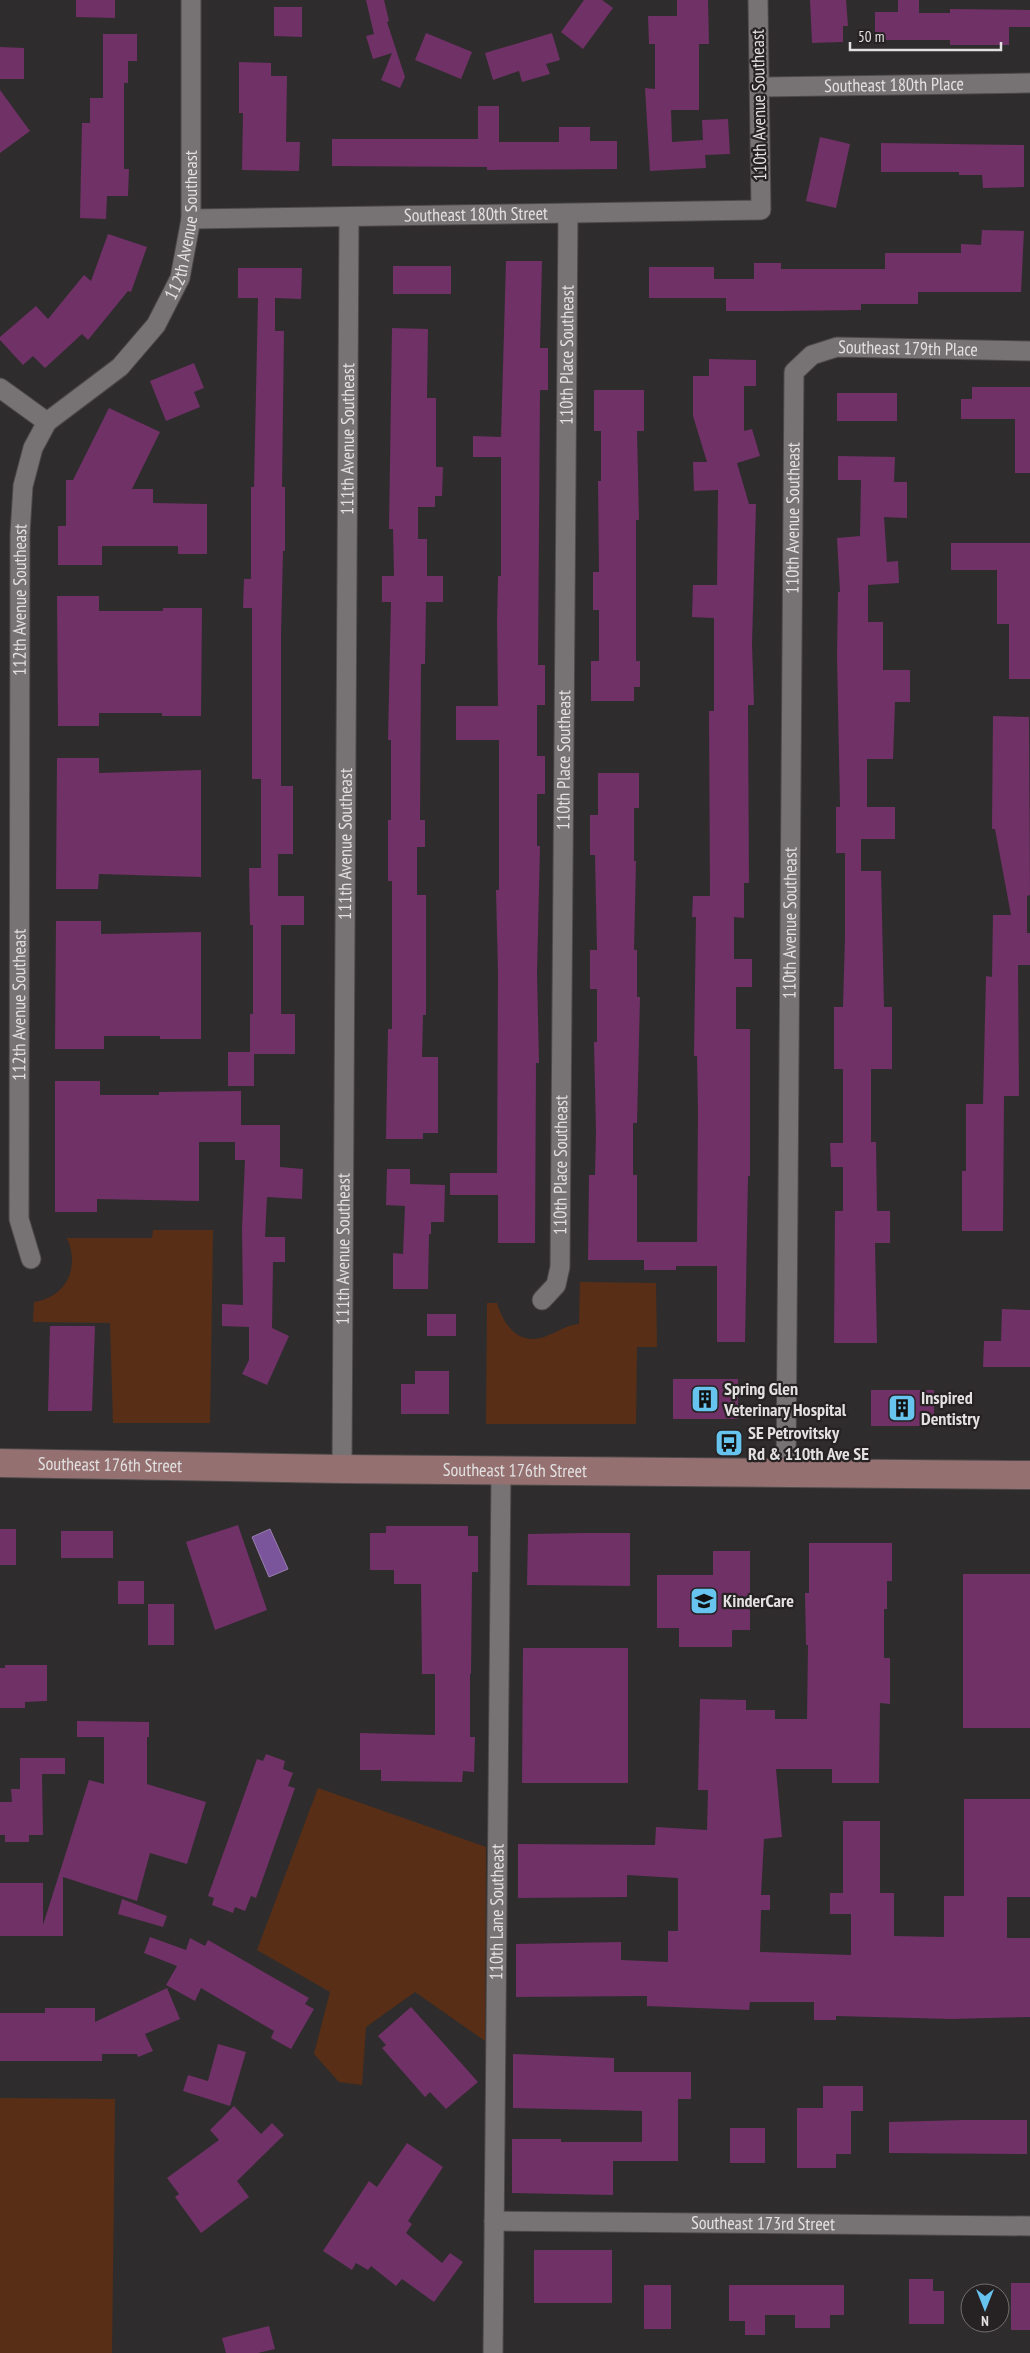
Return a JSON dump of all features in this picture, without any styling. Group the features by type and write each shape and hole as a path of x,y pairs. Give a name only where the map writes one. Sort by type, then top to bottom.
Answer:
{"main road":[{"name":"Southeast 176th Street","path":"0,1463 501,1471 1030,1475"}],"street":[{"name":"112th Avenue Southeast","path":"31,1259 19,1219 20,534 22,486 33,448 47,422 120,367 156,325 180,278 191,219 191,0"},
{"name":"110th Avenue Southeast","path":"758,0 761,210"},
{"name":"Southeast 180th Place","path":"759,86 1030,83"},
{"name":"Southeast 180th Street","path":"191,219 568,215 761,210"},
{"name":"110th Place Southeast","path":"542,1300 556,1284 560,1267 568,215"},
{"name":"111th Avenue Southeast","path":"342,1469 349,218"},
{"name":"Southeast 179th Place","path":"794,372 812,355 837,347 1030,351"},
{"name":"110th Avenue Southeast","path":"786,1474 794,372"},
{"path":"0,388 47,422"},
{"name":"110th Lane Southeast","path":"493,2353 501,1471"},
{"name":"Southeast 173rd Street","path":"494,2221 1030,2226"}],"shaded area":[{"path":"153,1230 213,1230 210,1423 113,1423 110,1323 33,1322 34,1302 55,1294 68,1279 72,1260 67,1238 152,1238"},
{"path":"580,1282 656,1283 657,1347 637,1347 636,1424 486,1424 487,1303 497,1303 504,1320 515,1333 530,1339 539,1338 579,1324"},
{"path":"270,1529 288,1569 269,1577 252,1537"},
{"path":"318,1788 486,1847 485,2041 415,1992 366,2027 362,2085 339,2082 314,2054 330,1992 257,1950"},
{"path":"0,2098 115,2099 112,2353 0,2353"}],"building":[{"path":"76,0 115,0 115,18 76,17"},
{"path":"366,0 384,0 389,21 387,22 405,77 400,88 381,80 392,53 373,59 366,36 374,34"},
{"path":"584,0 602,0 613,8 583,49 561,32"},
{"path":"677,0 708,0 709,44 699,44 699,110 671,110 672,142 703,140 702,120 728,119 730,154 705,155 706,168 650,171 645,88 655,89 655,44 649,44 648,16 677,16"},
{"path":"810,0 846,0 848,26 843,26 843,42 812,43"},
{"path":"898,0 919,0 919,13 950,13 950,9 1030,10 1030,27 1009,27 1009,45 950,45 950,40 881,40 881,36 875,35 875,12 898,12"},
{"path":"274,7 302,7 302,37 274,36"},
{"path":"426,33 472,52 461,79 415,60"},
{"path":"552,33 560,60 546,64 550,74 522,82 519,71 493,80 485,53"},
{"path":"103,34 137,34 137,61 128,61 128,83 124,83 124,169 129,169 128,196 107,196 106,219 80,218 82,123 90,123 90,98 103,98"},
{"path":"0,47 24,48 24,79 0,79"},
{"path":"239,62 271,63 271,76 287,76 286,142 300,142 299,171 242,170 243,113 239,113"},
{"path":"0,90 30,131 0,153"},
{"path":"478,106 499,106 499,142 559,142 559,127 590,127 590,141 617,141 617,169 487,170 487,167 332,166 332,139 478,139"},
{"path":"820,137 850,144 836,208 806,201"},
{"path":"881,143 1024,145 1024,187 983,188 982,175 959,175 959,172 881,172"},
{"path":"982,230 1024,231 1021,292 918,292 918,304 861,304 861,310 726,311 726,298 649,298 649,267 714,267 714,279 754,279 754,263 781,263 781,269 885,269 885,253 961,253 961,244 981,245"},
{"path":"108,234 147,247 131,292 128,291 88,340 82,334 45,368 33,356 23,365 0,340 0,337 36,306 48,319 84,275 91,281"},
{"path":"506,261 542,261 540,348 548,348 548,390 540,390 538,665 545,665 545,705 537,705 537,756 545,756 545,794 537,794 537,846 540,846 537,973 539,1063 536,1063 535,1243 498,1243 498,1195 450,1195 450,1173 497,1173 498,973 496,890 499,890 499,740 456,740 456,706 498,706 497,620 498,576 501,576 501,457 473,457 473,436 501,437"},
{"path":"393,266 451,266 451,294 393,294"},
{"path":"238,268 302,268 301,299 275,298 275,331 284,331 282,487 285,487 285,551 283,551 281,635 281,786 293,786 293,854 278,854 278,896 304,896 304,925 281,925 281,1014 295,1014 295,1054 254,1054 254,1086 228,1086 228,1052 250,1052 250,1014 253,1014 253,925 250,925 249,868 261,868 261,779 252,779 252,608 243,608 244,579 251,579 251,487 254,487 258,298 238,298"},
{"path":"392,328 428,329 427,398 436,398 436,467 443,467 442,496 435,496 435,507 418,507 418,539 427,539 427,576 443,576 443,602 426,602 425,664 421,664 420,820 425,820 425,847 417,847 417,895 426,895 426,1015 423,1015 422,1057 438,1057 438,1133 423,1133 423,1139 386,1139 388,1029 392,1029 392,881 388,881 388,820 391,820 391,740 388,740 391,602 382,602 382,576 394,576 393,529 389,529"},
{"path":"709,359 756,360 756,386 744,386 744,431 752,429 760,456 737,463 749,504 756,504 752,644 754,705 748,705 749,883 744,883 744,918 734,917 734,959 752,959 752,987 736,987 736,1029 750,1029 750,1176 748,1176 745,1342 717,1342 717,1266 676,1266 676,1270 644,1270 644,1260 588,1260 589,1175 595,1175 594,1042 597,1042 597,989 590,989 590,950 597,950 595,855 590,855 590,815 598,815 598,773 639,773 639,808 634,808 634,861 636,861 634,950 637,950 637,997 640,997 637,1123 633,1123 633,1175 637,1175 637,1242 697,1242 698,1111 697,1056 694,1056 696,917 692,917 693,896 710,896 709,711 714,711 714,618 692,617 693,585 717,585 718,490 694,491 693,462 707,462 693,416 693,376 709,376"},
{"path":"194,363 204,388 194,392 200,407 166,421 150,381"},
{"path":"972,387 1030,387 1030,473 1015,473 1015,419 961,419 961,399 972,399"},
{"path":"594,390 644,390 644,431 637,431 639,520 636,520 636,661 640,661 640,687 634,687 634,701 591,701 591,661 599,661 599,610 593,610 593,572 599,572 598,481 601,481 601,431 594,431"},
{"path":"837,393 897,393 897,421 837,421"},
{"path":"109,408 160,432 132,489 153,489 153,503 207,504 207,554 178,554 178,546 102,546 102,565 58,565 58,526 66,526 66,480 73,480"},
{"path":"838,456 895,457 894,482 907,482 907,518 884,517 887,562 898,561 899,583 868,585 868,622 883,622 883,670 910,670 910,702 895,702 893,759 867,759 867,807 895,807 895,839 861,839 861,871 881,871 884,1007 892,1007 892,1069 871,1069 871,1142 876,1142 877,1211 890,1211 890,1243 875,1243 877,1343 834,1343 835,1211 843,1211 843,1167 831,1167 830,1143 843,1143 843,1069 834,1069 834,1007 843,1007 845,937 845,853 836,853 836,807 840,807 837,655 838,592 840,592 837,538 860,536 861,480 838,480"},
{"path":"951,543 1030,543 1030,679 1009,679 1009,624 997,624 997,570 951,570"},
{"path":"57,596 99,596 99,611 163,611 163,608 202,608 201,716 162,716 162,713 99,713 99,726 58,726"},
{"path":"993,716 1029,717 1030,895 1027,896 1027,933 1030,933 1030,965 1018,965 1019,1096 1004,1096 1003,1231 962,1231 962,1171 966,1171 966,1104 983,1104 986,976 992,977 993,915 1011,915 995,829 992,829"},
{"path":"57,758 99,758 99,773 201,770 201,877 99,874 98,889 56,889"},
{"path":"56,921 101,921 101,934 201,932 201,1039 160,1039 160,1036 104,1036 104,1049 55,1049"},
{"path":"55,1081 100,1081 100,1095 159,1095 159,1092 241,1091 241,1125 280,1125 280,1167 303,1169 302,1199 267,1197 265,1237 285,1237 285,1262 273,1262 272,1328 289,1336 267,1385 242,1374 249,1360 249,1327 222,1326 222,1304 243,1305 242,1229 245,1160 235,1160 235,1142 199,1142 199,1201 97,1199 97,1212 55,1212"},
{"path":"387,1169 410,1169 410,1184 445,1185 444,1222 431,1222 431,1234 429,1234 428,1289 393,1289 393,1253 403,1254 405,1206 386,1205"},
{"path":"1002,1309 1030,1310 1030,1367 983,1367 984,1341 1001,1341"},
{"path":"427,1314 456,1314 456,1336 427,1336"},
{"path":"50,1326 95,1326 92,1411 48,1411"},
{"path":"415,1371 449,1371 449,1414 401,1414 401,1384 415,1384"},
{"name":"Spring Glen Veterinary Hospital","path":"673,1379 738,1379 738,1419 673,1419"},
{"name":"Inspired Dentistry","path":"871,1390 934,1390 934,1426 871,1426"},
{"path":"238,1525 267,1610 215,1630 186,1542"},
{"path":"386,1526 468,1526 468,1536 478,1536 478,1572 472,1572 470,1674 470,1737 475,1737 474,1772 463,1771 462,1782 381,1781 381,1770 360,1770 360,1733 435,1735 435,1674 422,1674 421,1584 394,1584 394,1570 370,1570 370,1533 386,1533"},
{"path":"0,1529 16,1529 16,1565 0,1565"},
{"path":"61,1531 113,1531 113,1558 61,1558"},
{"path":"630,1533 630,1586 527,1585 528,1534"},
{"path":"809,1543 892,1543 892,1581 887,1581 887,1609 884,1609 884,1658 890,1658 890,1704 880,1703 879,1783 832,1783 832,1769 776,1769 782,1837 764,1839 761,1895 770,1895 770,1910 761,1910 760,1952 851,1955 851,1914 830,1914 830,1893 843,1893 843,1821 880,1821 880,1893 894,1893 894,1936 944,1937 944,1896 964,1896 964,1799 1030,1799 1030,1897 1007,1897 1007,1938 1030,1938 1030,2017 951,2019 836,2016 836,2020 814,2020 814,2002 750,2002 749,2010 647,2006 647,1996 516,1997 516,1944 621,1942 621,1960 668,1962 668,1931 678,1931 678,1878 627,1875 627,1897 518,1898 518,1844 655,1845 656,1827 707,1830 708,1790 698,1790 700,1699 746,1700 746,1710 775,1710 775,1719 807,1719 808,1645 806,1645 805,1593 809,1593"},
{"name":"KinderCare","path":"713,1551 750,1551 750,1630 732,1630 732,1647 679,1647 679,1628 657,1628 657,1575 713,1575"},
{"path":"963,1574 1030,1574 1030,1728 963,1728"},
{"path":"118,1581 144,1581 144,1604 118,1604"},
{"path":"148,1604 174,1604 174,1645 148,1645"},
{"path":"523,1648 628,1648 628,1783 522,1783"},
{"path":"5,1665 47,1665 47,1701 25,1702 25,1708 0,1708 0,1668 5,1668"},
{"path":"77,1721 149,1722 149,1737 147,1737 147,1784 206,1802 187,1864 150,1853 137,1901 63,1877 63,1936 0,1936 0,1883 43,1883 43,1925 89,1780 104,1784 104,1737 77,1737"},
{"path":"266,1754 285,1761 283,1769 293,1773 288,1786 295,1788 256,1898 251,1896 245,1911 235,1907 233,1913 212,1905 214,1898 208,1896 257,1759 263,1761"},
{"path":"20,1758 65,1758 65,1774 42,1774 43,1835 29,1835 29,1842 5,1842 5,1835 0,1835 0,1802 12,1802 11,1789 20,1789"},
{"path":"122,1899 167,1916 163,1927 118,1914"},
{"path":"150,1937 186,1950 190,1938 205,1946 208,1940 309,1998 305,2004 314,2009 291,2049 271,2038 274,2031 201,1988 195,2001 166,1985 177,1966 144,1953"},
{"path":"167,1988 180,2019 145,2034 153,2051 138,2057 137,2054 102,2054 102,2061 0,2061 0,2013 45,2013 45,2008 95,2008 95,2022"},
{"path":"411,2007 478,2082 446,2109 430,2092 425,2097 382,2048 386,2045 378,2036"},
{"path":"218,2044 246,2052 230,2106 183,2091 188,2075 208,2081"},
{"path":"513,2054 614,2058 614,2072 691,2072 691,2099 678,2099 678,2161 613,2161 613,2195 512,2193 512,2139 561,2139 561,2142 642,2142 642,2111 513,2108"},
{"path":"823,2086 863,2086 863,2111 851,2111 851,2154 836,2154 836,2168 797,2168 797,2108 823,2108"},
{"path":"234,2106 261,2134 272,2123 284,2135 237,2181 249,2197 201,2233 175,2197 179,2194 167,2178 219,2140 210,2130"},
{"path":"1027,2120 1027,2154 889,2153 889,2122"},
{"path":"730,2128 765,2128 765,2163 730,2163"},
{"path":"407,2143 443,2167 408,2221 412,2224 406,2233 442,2263 450,2253 463,2262 434,2302 402,2279 396,2286 371,2266 368,2270 356,2263 352,2270 323,2251 369,2181 377,2187"},
{"path":"534,2250 612,2250 612,2303 534,2303"},
{"path":"909,2279 933,2279 933,2291 944,2291 944,2324 909,2324"},
{"path":"1011,2283 1030,2283 1030,2330 1011,2330"},
{"path":"644,2285 671,2285 671,2329 644,2329"},
{"path":"729,2285 844,2285 844,2315 830,2315 830,2328 795,2328 795,2315 765,2315 765,2335 745,2335 745,2321 729,2321"},
{"path":"269,2326 275,2349 258,2353 226,2353 222,2338"}],"place":[{"name":"Spring Glen Veterinary Hospital","path":"705,1399"},
{"name":"Inspired Dentistry","path":"902,1408"},
{"name":"SE Petrovitsky Rd & 110th Ave SE","path":"729,1443"},
{"name":"KinderCare","path":"704,1601"}]}
